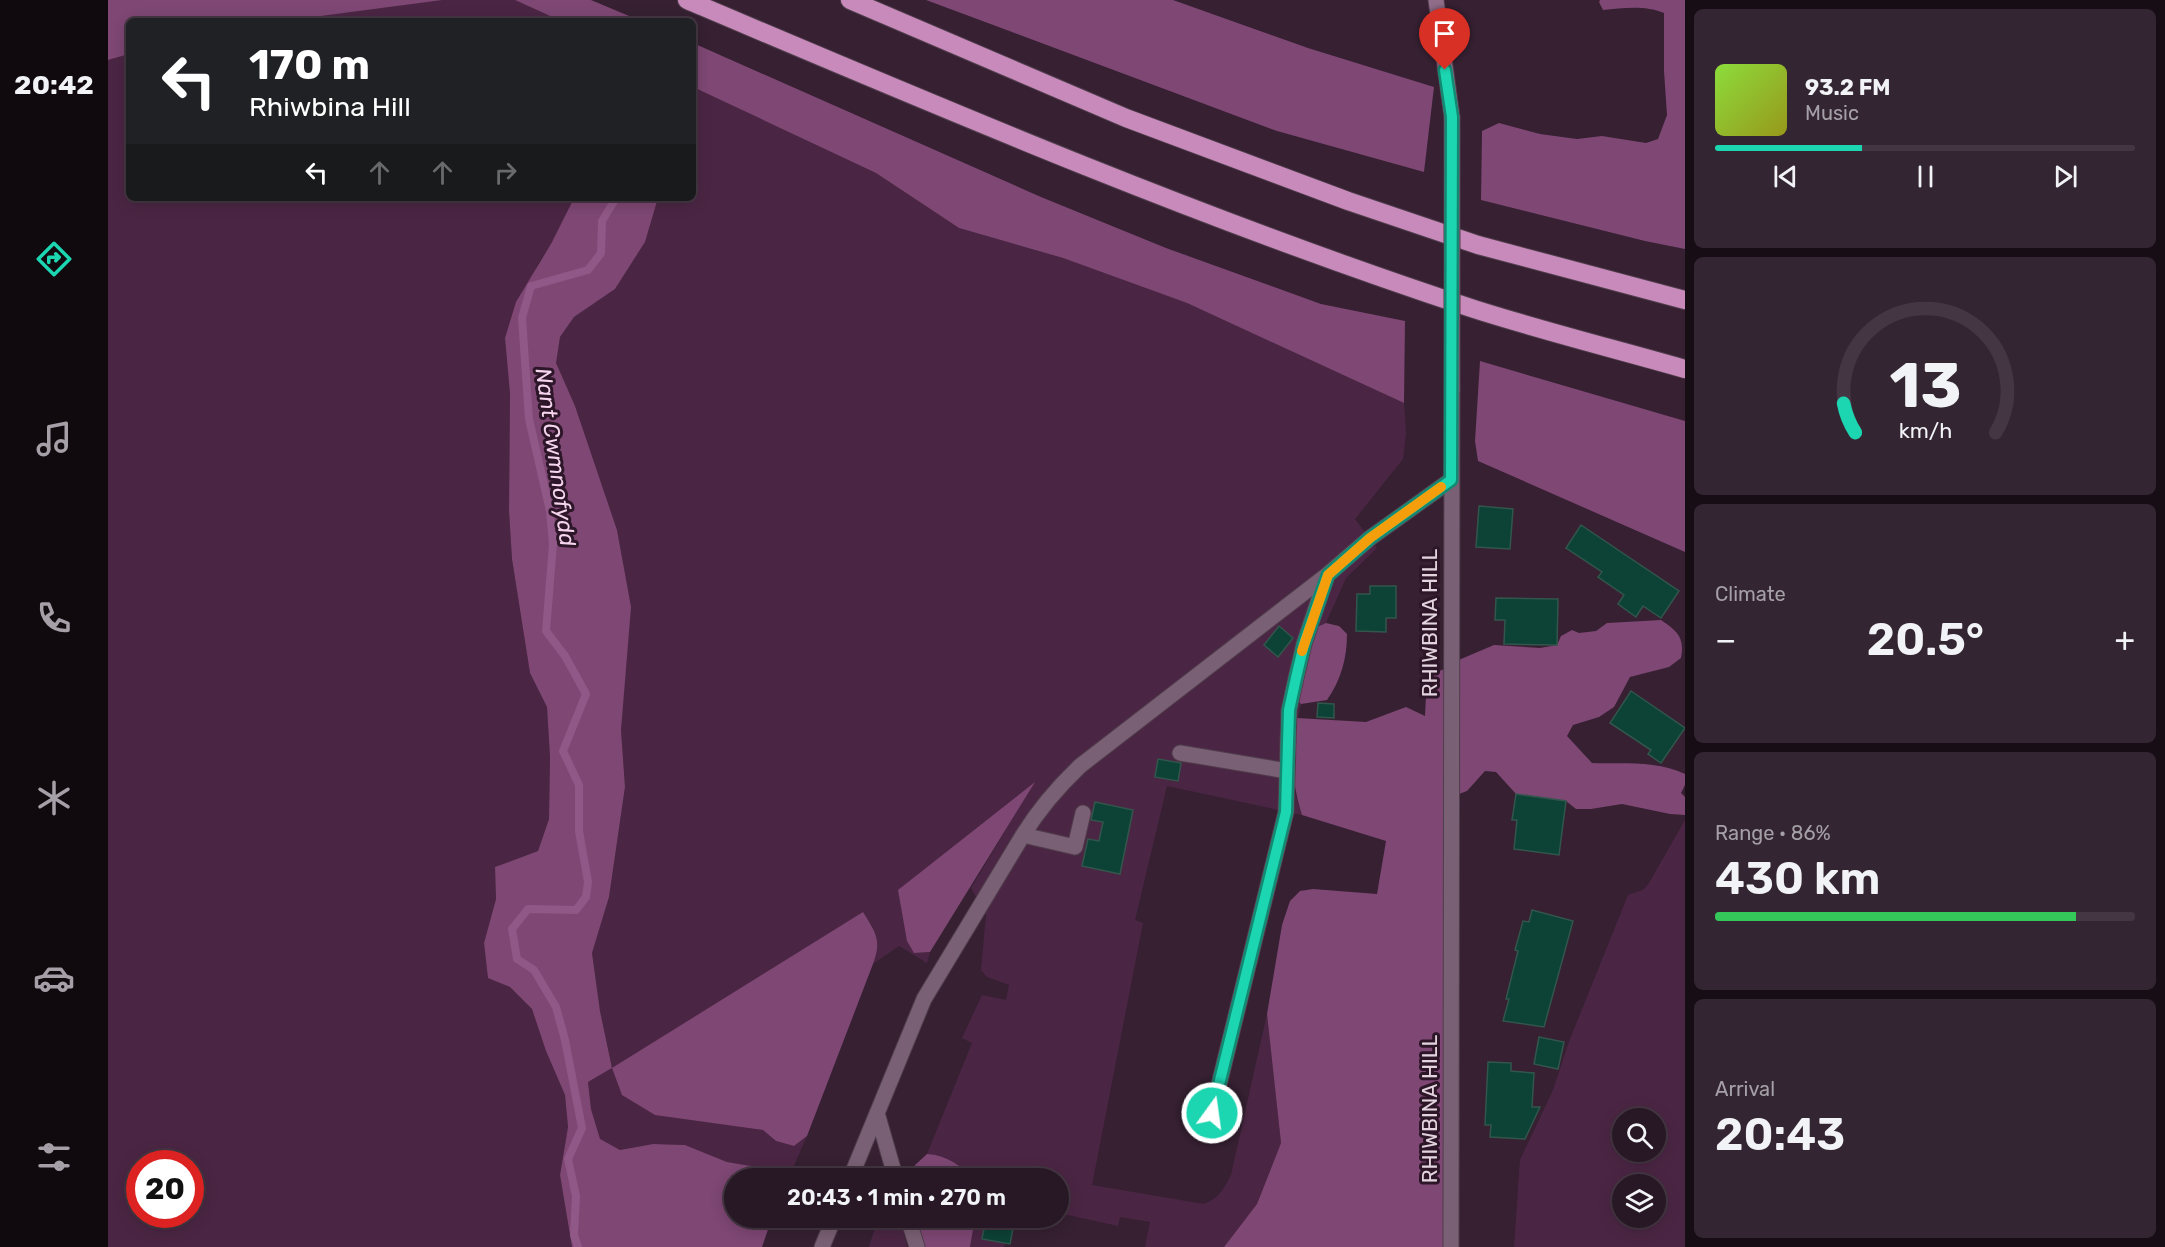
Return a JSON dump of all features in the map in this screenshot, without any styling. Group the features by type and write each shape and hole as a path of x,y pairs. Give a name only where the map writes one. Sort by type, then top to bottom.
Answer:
{"highway":[{"path":"687,0 1129,185 1476,309 1685,369"},
{"path":"850,0 1126,118 1348,201 1478,245 1685,300"}],"street":[{"name":"RHIWBINA HILL","path":"1436,0 1452,117 1451,1247"},
{"path":"854,1168 924,999 1023,835 1050,796 1080,766 1328,575 1370,538 1451,480"},
{"path":"1212,1113 1286,812 1289,710 1304,644 1328,575"},
{"path":"1180,753 1287,771"},
{"path":"1023,835 1075,847 1083,813"},
{"path":"877,1113 893,1168"},
{"path":"822,1247 830,1228"},
{"path":"911,1228 917,1247"}],"shaded area":[{"path":"108,0 442,0 306,18 126,18 126,55 108,60"},
{"path":"438,0 515,0 554,18 301,18"},
{"path":"515,0 591,0 634,18 554,18"},
{"path":"926,0 1173,0 1308,48 1434,87 1424,172 1277,131"},
{"path":"1600,0 1685,0 1685,249 1481,200 1482,131 1499,123 1540,134 1577,139 1602,136 1646,143 1658,139 1667,115 1664,13 1642,8 1603,10"},
{"path":"696,44 1041,197 1166,248 1321,304 1405,321 1404,403 1187,303 1063,258 959,228 876,173 696,88"},
{"path":"126,55 126,201 572,201 538,264 505,338 510,394 509,511 512,559 530,673 547,707 550,757 549,819 538,851 495,867 496,899 484,943 488,977 510,987 532,1009 546,1051 565,1095 568,1127 560,1175 572,1247 108,1247 108,60"},
{"path":"696,88 876,173 959,228 1063,258 1187,303 1404,403 1406,434 1403,459 1355,519 1377,548 1346,578 1326,623 1317,627 1296,698 1301,704 1293,742 1294,789 1302,815 1167,786 1135,920 1143,923 1092,1185 1204,1204 1217,1196 1231,1175 1267,1014 1281,1143 1257,1204 1224,1247 1145,1247 1150,1222 1120,1217 1118,1226 1069,1215 1069,1168 961,1168 941,1156 927,1154 972,1043 962,1038 982,995 1006,1000 1009,985 987,977 981,970 986,915 971,888 1033,784 914,953 930,952 927,963 899,946 873,964 877,949 876,936 862,912 691,1119 763,1130 776,1141 794,1146 807,1136 793,1168 763,1168 727,1162 685,1145 653,1144 620,1150 600,1140 591,1109 588,1082 612,1068 600,1011 592,953 609,897 625,787 621,730 623,563 617,530 575,406 555,363 560,337 574,317 615,289 645,242 657,201 696,201"},
{"path":"572,201 657,201 645,242 615,289 574,317 560,337 556,363 575,406 617,530 631,607 621,730 625,787 609,897 592,953 600,1011 612,1068 588,1082 591,1109 600,1139 620,1150 653,1144 685,1145 727,1162 763,1168 724,1168 724,1228 769,1228 762,1247 572,1247 560,1175 568,1127 565,1095 546,1051 532,1009 510,987 488,978 484,943 496,899 495,867 538,851 549,819 550,757 547,707 530,673 512,559 509,511 510,394 505,338 516,302 552,242"},
{"path":"1480,361 1685,421 1685,552 1478,461 1475,441"},
{"path":"1661,620 1681,640 1681,658 1669,667 1630,677 1614,707 1599,717 1573,725 1567,736 1592,763 1651,765 1685,774 1685,785 1681,793 1685,797 1685,815 1622,804 1576,809 1566,801 1516,794 1496,772 1485,771 1467,791 1451,797 1451,1247 1224,1247 1257,1204 1281,1143 1267,1014 1282,925 1290,901 1300,891 1313,889 1377,894 1386,841 1302,815 1293,767 1297,718 1366,722 1406,707 1425,716 1427,675 1451,667 1461,659 1494,645 1540,648 1557,645 1561,636 1572,630 1579,633 1596,631 1607,623"},
{"path":"1326,623 1339,626 1347,634 1342,668 1327,700 1301,704 1296,698 1317,627"},
{"path":"1035,782 930,952 914,953 907,941 898,890"},
{"path":"1685,820 1685,1247 1514,1247 1520,1160 1553,1090 1570,1039 1628,895 1643,890"},
{"path":"863,912 876,937 876,956 807,1136 794,1146 776,1141 763,1130 655,1115 622,1095 612,1068"},
{"path":"927,1154 941,1156 961,1168 915,1168 915,1165"},
{"path":"875,1228 902,1228 907,1247 869,1247"},
{"path":"919,1228 973,1228 970,1247 924,1247"},
{"path":"973,1228 984,1228 982,1239 1005,1243 1004,1247 970,1247"}],"building":[{"path":"1479,506 1513,509 1510,549 1476,547"},
{"path":"1581,525 1679,591 1661,618 1643,606 1636,617 1618,604 1624,595 1598,577 1602,572 1566,548"},
{"path":"1370,586 1396,586 1396,618 1386,618 1386,632 1356,631 1357,594 1370,594"},
{"path":"1496,598 1558,599 1557,645 1504,644 1505,620 1495,620"},
{"path":"1279,626 1293,638 1278,657 1264,645"},
{"path":"1631,691 1685,728 1661,763 1648,754 1651,750 1610,723"},
{"path":"1318,703 1334,704 1334,718 1317,717"},
{"path":"1158,759 1181,763 1178,781 1155,777"},
{"path":"1516,794 1566,801 1559,855 1514,849 1517,820 1512,820"},
{"path":"1095,802 1133,810 1120,874 1082,866 1088,839 1099,841 1103,822 1091,820"},
{"path":"1532,910 1573,921 1544,1027 1503,1021 1518,951 1515,950 1523,921 1529,922"},
{"path":"1539,1037 1564,1042 1558,1069 1534,1064"},
{"path":"1488,1062 1511,1063 1511,1071 1534,1073 1532,1107 1540,1107 1525,1139 1490,1137 1491,1125 1485,1125"},
{"path":"984,1228 1013,1228 1010,1244 982,1239"}],"waterway":[{"name":"Nant Cwmnofydd","path":"578,1247 574,1235 576,1196 568,1159 582,1128 565,1040 556,1007 534,970 517,959 512,929 528,909 576,910 586,897 588,882 579,831 579,785 563,751 586,694 565,656 546,631 553,544 550,511 529,419 522,318 531,286 588,270 601,253 602,221 614,201"}],"slow traffic":[{"path":"1302,651 1328,575 1370,538 1441,487"}],"route":[{"path":"1212,1113 1286,812 1289,710 1304,644 1328,575 1370,538 1451,480 1452,117 1445,70"}]}
